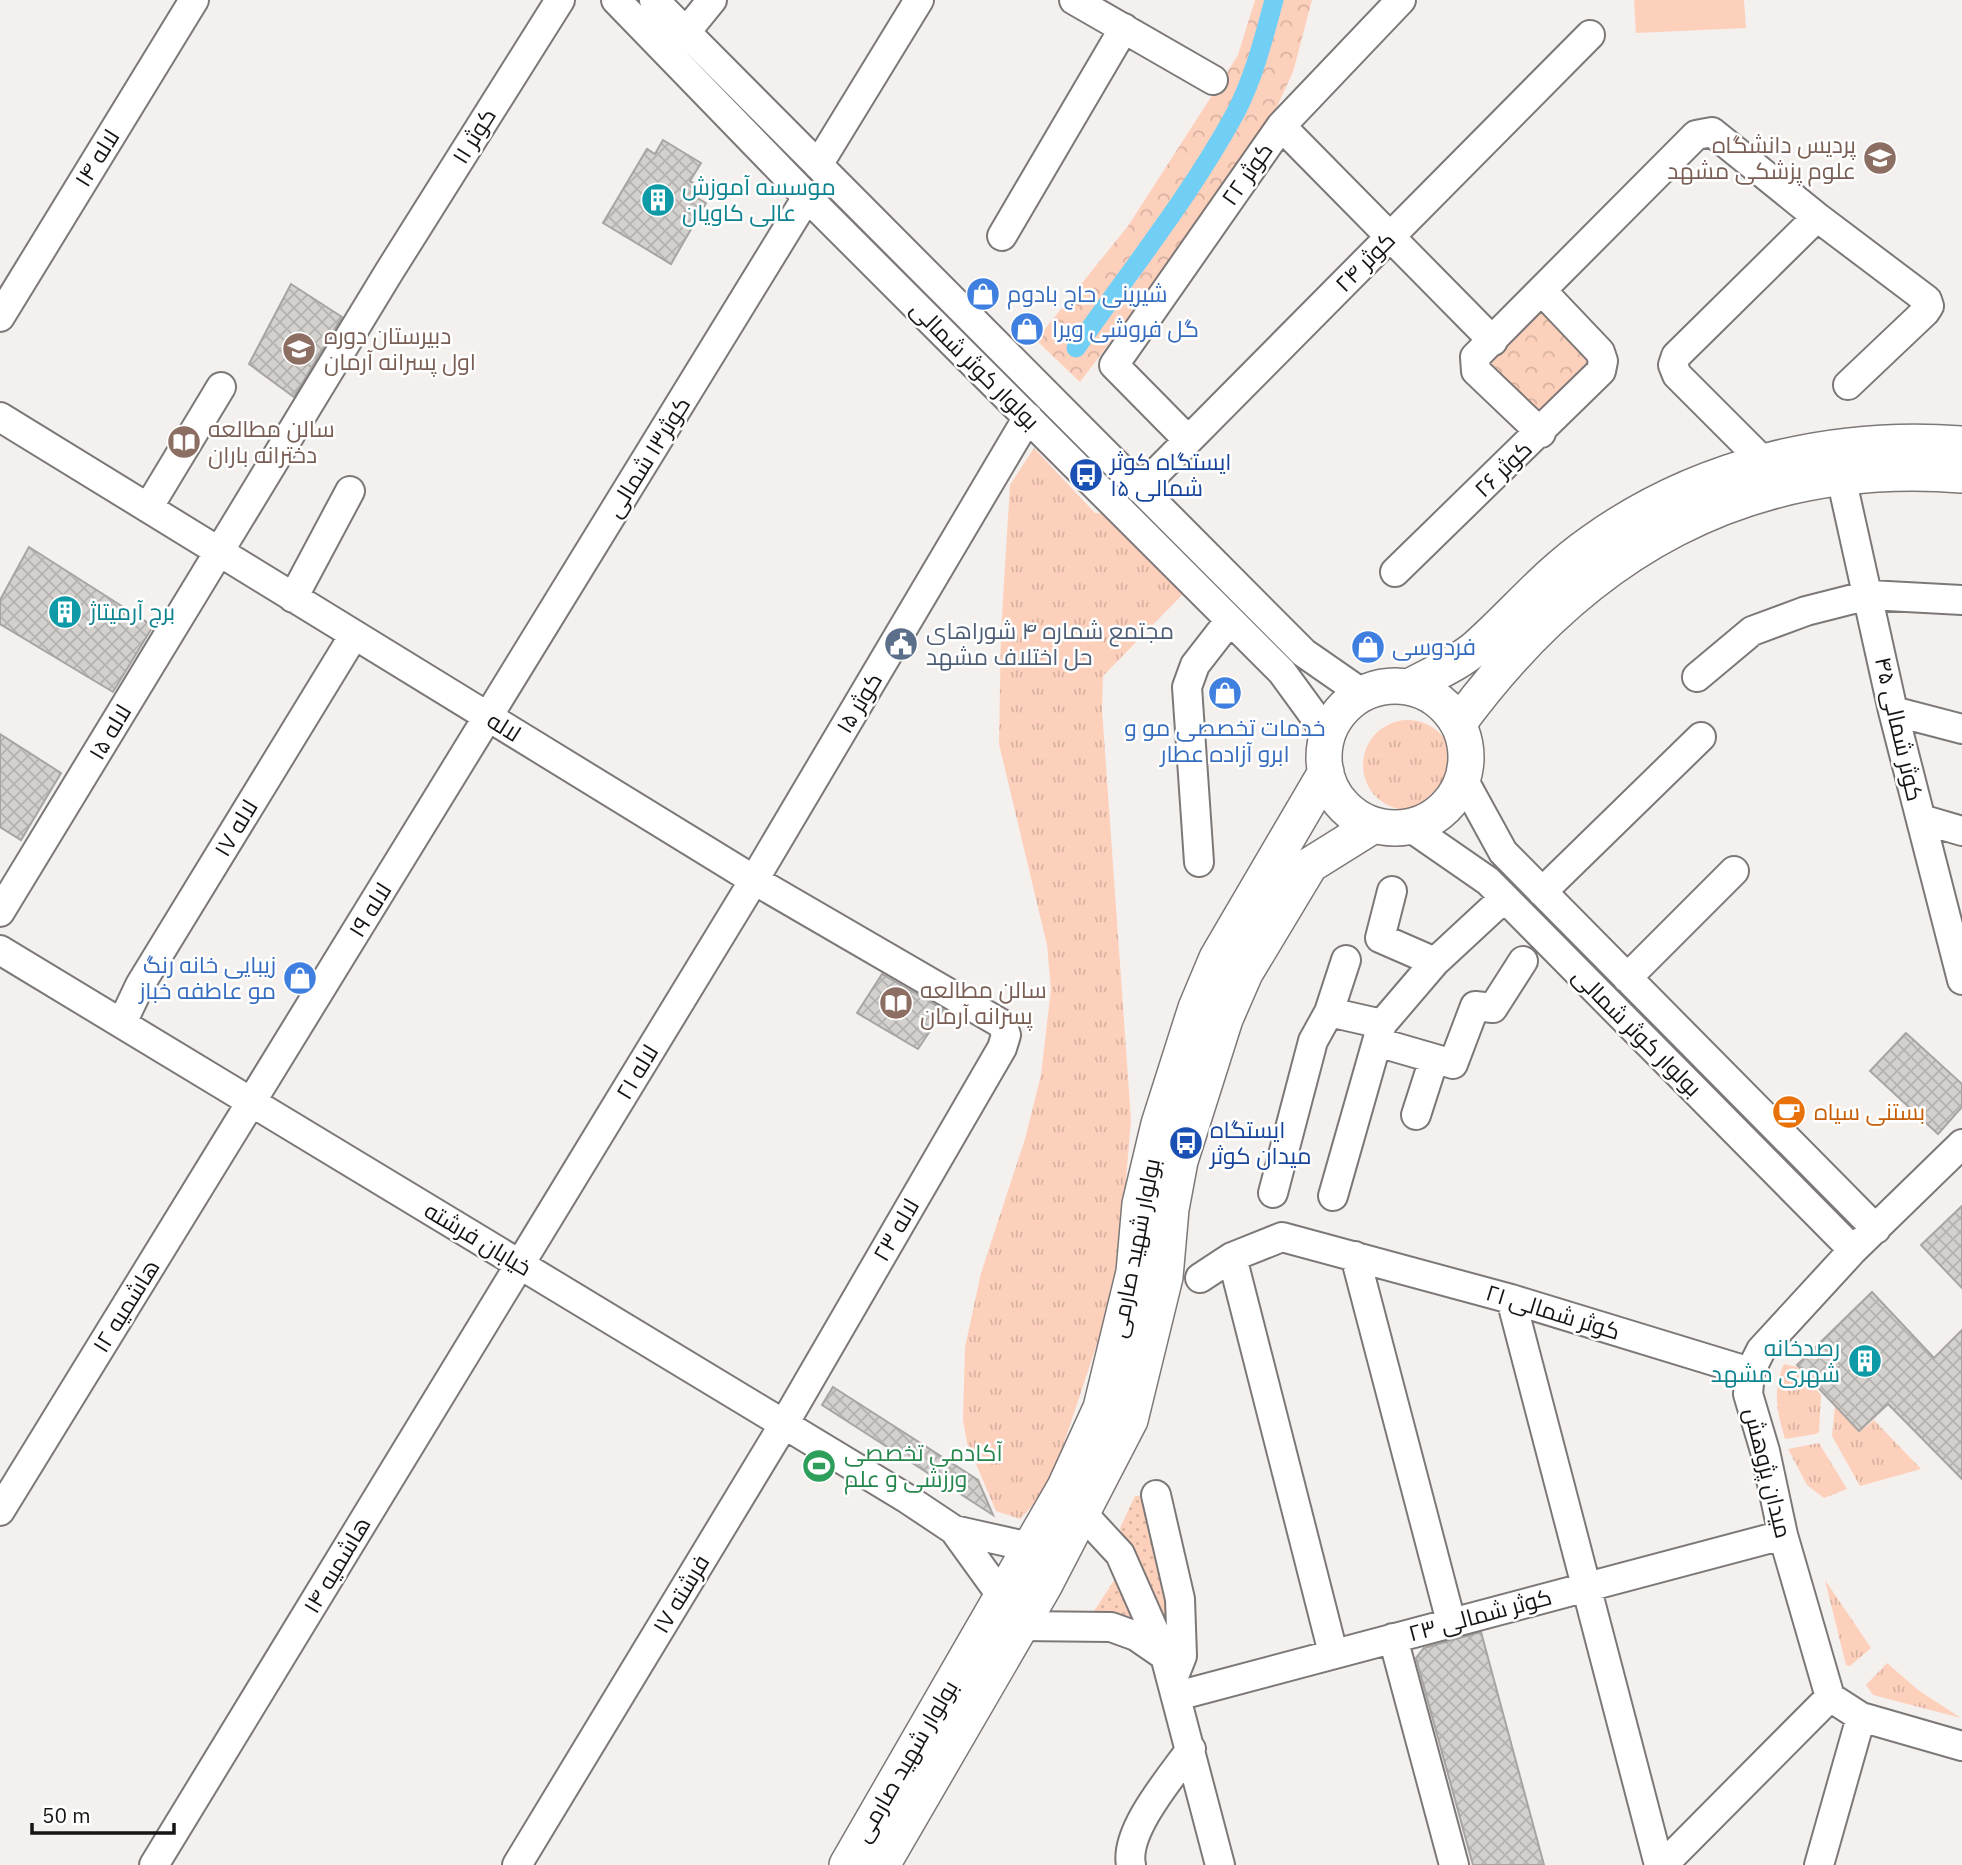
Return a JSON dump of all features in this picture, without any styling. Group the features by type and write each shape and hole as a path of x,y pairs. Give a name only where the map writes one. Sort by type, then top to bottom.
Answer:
{"main road":[{"path":"1409,687 1475,649 1536,587 1591,542 1652,505 1763,461 1852,444 1962,444"},
{"path":"1458,724 1506,662 1557,610 1609,568 1666,531 1739,502 1803,482 1841,477 1962,475"},
{"path":"1385,687 1409,687 1442,704 1458,724 1466,761 1463,779 1455,796 1443,810 1410,827 1374,825 1342,805 1326,772 1324,754 1328,735 1335,718 1363,694 1385,687"},
{"name":"بولوار شهید صارمی","path":"846,1865 1065,1487 1101,1408 1134,1272 1140,1204 1159,1124 1196,1008 1217,958 1326,772"},
{"name":"بولوار شهید صارمی","path":"882,1865 1020,1626 1130,1420 1165,1277 1171,1209 1180,1161 1225,1019 1245,973 1310,865 1374,825"}],"street":[{"name":"لاله ۱۴","path":"0,317 194,0"},
{"name":"کوثر ۱۱","path":"219,552 389,272 560,0"},
{"name":"بولوار کوثر شمالی","path":"616,0 807,197 1282,672 1328,735"},
{"name":"بولوار کوثر شمالی","path":"654,0 1304,653 1363,694"},
{"path":"687,32 712,0"},
{"path":"818,165 919,0"},
{"path":"1074,0 1213,80"},
{"name":"کوثر ۲۲","path":"1188,440 1114,365 1281,126 1401,0"},
{"path":"1002,236 1124,28"},
{"name":"کوثر ۲۴","path":"1140,489 1590,35"},
{"path":"1281,126 1493,341"},
{"path":"1541,433 1476,371 1475,357 1543,292 1696,135 1704,131 1712,132 1817,217 1927,300 1929,306 1848,385"},
{"name":"کوثر۱۳ شمالی","path":"488,717 807,197"},
{"path":"1763,461 1677,375 1673,365 1676,356 1817,217"},
{"name":"کوثر ۲۶","path":"1395,572 1541,433 1601,371 1603,361 1600,352 1543,292"},
{"path":"148,508 221,387"},
{"name":"لاله","path":"0,417 754,880 1002,1024 1006,1035"},
{"name":"کوثر ۱۵","path":"754,880 1028,417"},
{"name":"کوثر شمالی ۴۵","path":"1841,477 1869,595 1892,711 1962,980"},
{"path":"293,598 351,491"},
{"name":"لاله ۱۵","path":"0,912 219,552"},
{"path":"1697,677 1752,631 1806,611 1869,595 1962,600"},
{"path":"1199,862 1187,687 1195,666 1230,620"},
{"name":"لاله ۱۷","path":"122,1023 140,985 354,635"},
{"path":"1892,711 1962,729"},
{"name":"لاله ۱۹","path":"251,1102 488,717"},
{"path":"1542,892 1701,737"},
{"name":"بولوار کوثر شمالی","path":"1463,779 1503,852 1876,1229"},
{"path":"1921,819 1962,831"},
{"name":"بولوار کوثر شمالی","path":"1410,827 1488,881 1853,1250"},
{"path":"1627,978 1734,871"},
{"name":"لاله ۲۱","path":"520,1264 754,880"},
{"path":"1392,891 1380,938 1436,962"},
{"path":"1333,1196 1379,1033 1436,962 1504,898"},
{"name":"خیابان فرشته","path":"0,950 784,1424 954,1530 1030,1547"},
{"path":"1273,1193 1313,1041 1329,1012 1346,960"},
{"path":"1329,1012 1434,1059 1452,1064 1475,1006 1493,1008 1522,961"},
{"name":"لاله ۲۳","path":"784,1424 1002,1048 1006,1035"},
{"path":"1416,1115 1434,1059"},
{"name":"هاشمیه ۱۲","path":"0,1511 251,1102"},
{"path":"1750,1372 1760,1350 1853,1250 1962,1144"},
{"name":"کوثر شمالی ۲۱","path":"1200,1278 1232,1258 1282,1237 1511,1299 1750,1372"},
{"path":"1355,1256 1451,1622"},
{"path":"1232,1258 1333,1653"},
{"name":"هاشمیه ۱۴","path":"153,1865 520,1264"},
{"path":"1511,1299 1661,1865 1830,1697 1861,1717 1962,1746"},
{"name":"میدان پژوهش","path":"1750,1372 1748,1394 1765,1451 1783,1535 1830,1697"},
{"name":"فرشته ۱۷","path":"517,1865 784,1424"},
{"path":"1156,1495 1180,1599 1182,1656 1171,1678"},
{"path":"1082,1513 1120,1554 1171,1678 1220,1865"},
{"name":"خیابان فرشته","path":"954,1530 1001,1595"},
{"name":"کوثر شمالی ۲۳","path":"1171,1678 1333,1653 1783,1535"},
{"path":"1020,1626 1111,1627 1136,1636 1171,1678"},
{"path":"1393,1638 1454,1865"},
{"path":"1819,1865 1861,1717"},
{"path":"1124,1862 1135,1835 1191,1749"},
{"path":"1688,1865 1699,1829"}],"green space":[{"path":"1255,0 1312,0 1293,72 1270,122 1176,255 1080,382 1036,340 1128,226 1238,55"},
{"path":"1634,0 1744,0 1746,28 1636,33"},
{"path":"1545,306 1597,362 1538,418 1486,362"},
{"path":"1034,448 1095,513 1108,514 1183,594 1103,676 1102,709 1131,1120 1117,1284 1062,1449 1042,1495 1020,1519 996,1511 967,1443 963,1420 965,1347 981,1273 1025,1139 1041,1075 1051,989 1047,945 999,744 1001,632 1010,485"},
{"path":"1408,720 1433,728 1445,740 1453,765 1445,790 1433,802 1408,810 1383,802 1371,790 1363,765 1371,740 1383,728"},
{"path":"1784,1364 1797,1367 1821,1395 1819,1432 1816,1434 1785,1439 1777,1401 1778,1383"},
{"path":"1835,1406 1859,1432 1874,1420 1921,1469 1860,1486 1832,1436"},
{"path":"1819,1443 1847,1489 1824,1498 1807,1485 1788,1449"},
{"path":"1151,1495 1176,1598 1165,1636 1130,1558 1120,1528 1135,1496"},
{"path":"1115,1579 1142,1628 1090,1617"},
{"path":"1825,1580 1871,1648 1850,1666 1846,1665"},
{"path":"1887,1663 1918,1690 1961,1718 1873,1695 1866,1685"}],"building":[{"name":"موسسه آموزش عالی کاویان","path":"663,140 701,163 690,181 699,187 694,196 706,203 671,264 603,223 647,149 655,154"},
{"path":"291,284 342,317 294,397 249,364"},
{"name":"برج آرمیتاژ","path":"29,547 153,626 113,692 0,624 0,600"},
{"path":"0,734 61,773 21,840 0,827"},
{"name":"سالن مطالعه پسرانه آرمان","path":"882,974 944,1010 918,1049 857,1013"},
{"path":"1906,1033 1962,1084 1962,1107 1938,1134 1870,1071"},
{"path":"1962,1206 1962,1288 1921,1245"},
{"name":"رصدخانه شهری مشهد","path":"1872,1292 1934,1358 1962,1330 1962,1479 1888,1404 1859,1431 1797,1365"},
{"path":"833,1387 978,1480 993,1515 822,1405"},
{"path":"1481,1632 1544,1865 1473,1865 1416,1658 1424,1648"}],"waterway":[{"path":"1076,348 1180,203 1236,112 1253,71 1274,0"}],"place":[{"name":"پردیس دانشگاه علوم پزشکی مشهد","path":"1880,158"},
{"name":"موسسه آموزش عالی کاویان","path":"658,200"},
{"name":"شیرینی حاج بادوم","path":"983,294"},
{"name":"گل فروشی ویرا","path":"1027,329"},
{"name":"دبیرستان دوره اول پسرانه آرمان","path":"299,349"},
{"name":"سالن مطالعه دخترانه باران","path":"184,442"},
{"name":"ایستگاه کوثر شمالی ۱۵","path":"1086,475"},
{"name":"برج آرمیتاژ","path":"65,612"},
{"name":"مجتمع شماره ۴ شوراهای حل اختلاف مشهد","path":"901,644"},
{"name":"فردوسی","path":"1368,647"},
{"name":"خدمات تخصصی مو و ابرو آزاده عطار","path":"1225,693"},
{"name":"زیبایی خانه رنگ مو عاطفه خباز","path":"300,978"},
{"name":"سالن مطالعه پسرانه آرمان","path":"896,1003"},
{"name":"بستنی سیاه","path":"1789,1112"},
{"name":"ایستگاه میدان کوثر","path":"1186,1143"},
{"name":"رصدخانه شهری مشهد","path":"1865,1361"},
{"name":"آکادمی تخصصی ورزشی و علم","path":"819,1466"}]}
